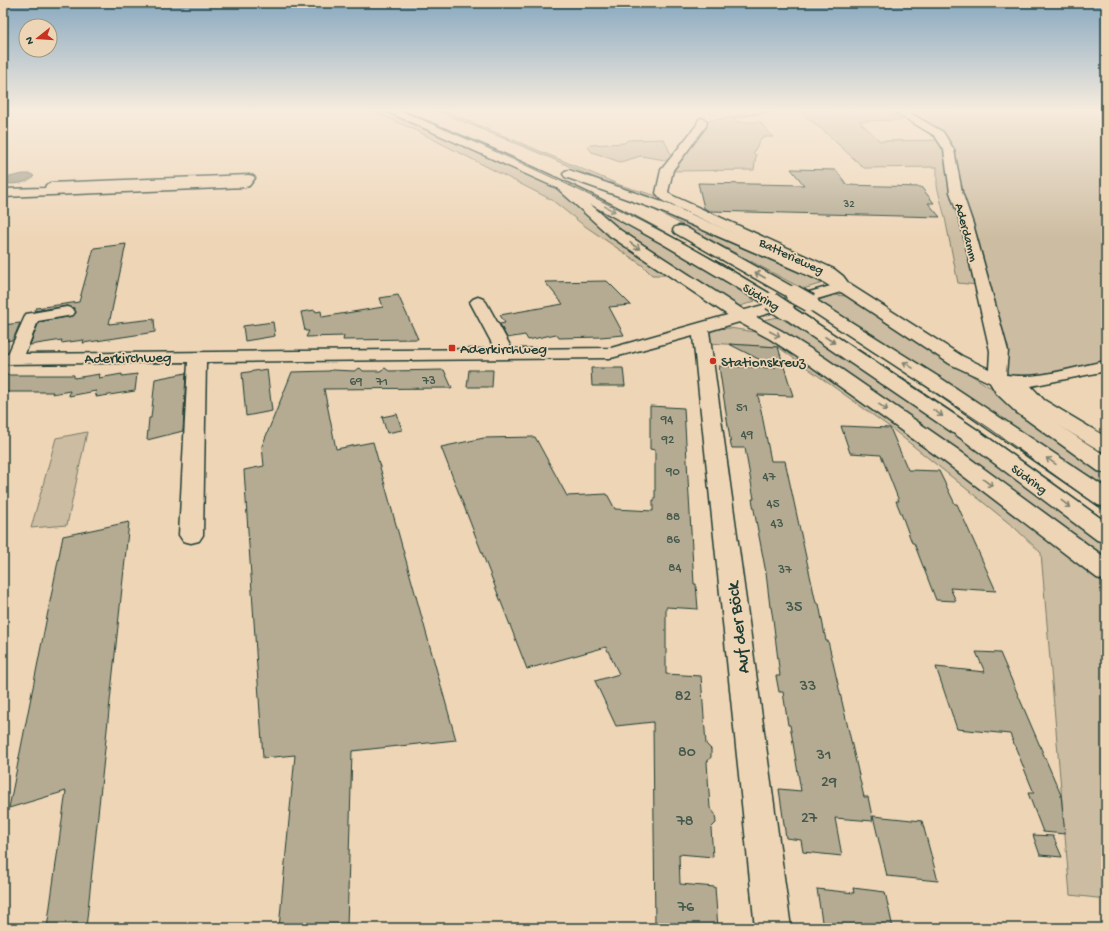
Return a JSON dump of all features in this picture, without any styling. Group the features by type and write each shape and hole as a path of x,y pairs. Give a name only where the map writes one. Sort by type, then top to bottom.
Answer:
{"main road":[{"name":"Südring","path":"501,152 562,176 671,225 790,303 1106,534"},
{"name":"Südring","path":"562,176 650,230 790,303 935,382 1106,499"},
{"path":"562,176 660,206 828,279 843,287"},
{"path":"562,176 594,216 615,233 741,316 776,334 818,362 949,454 1106,571"},
{"path":"997,379 1003,389 1023,408 1106,466"}],"street":[{"name":"Batterieweg","path":"681,152 667,170 662,193 667,198 829,272 838,279 843,287 970,368 997,379 1017,381 1040,379 1106,366"},
{"name":"Aderdamm","path":"949,152 956,192 966,224 999,351 997,379"},
{"path":"3,193 47,189 249,178 246,184 47,189"},
{"path":"3,186 54,184 47,189"},
{"name":"Aderkirchweg","path":"8,359 611,352 628,349 843,287"},
{"path":"478,302 506,354"},
{"path":"8,359 32,317 67,312"},
{"name":"Auf der Böck","path":"700,328 773,928"},
{"path":"191,535 197,356"},
{"path":"1017,381 1037,404 1106,446"}],"shaded area":[{"path":"459,152 481,152 559,187 692,259 755,301 727,311 669,275 652,275 642,265 582,224 552,200"},
{"path":"537,152 543,152 620,185 660,197 797,258 632,194"},
{"path":"593,152 670,152 673,159 671,161 641,156 620,162"},
{"path":"685,152 753,152 756,155 754,170 671,171"},
{"path":"847,152 945,152 978,285 958,283 937,186 937,167 864,168"},
{"path":"951,152 1106,152 1106,361 1038,375 1013,375 1003,372"},
{"path":"23,174 31,174 34,176 27,181 19,183 3,183 5,178"},
{"path":"634,199 823,281 823,283 803,289"},
{"path":"833,295 847,296 858,301 988,386 1035,404 1106,448 1106,491 813,302"},
{"path":"779,317 843,355 1030,486 1106,546 1106,899 1070,895 1041,553 1015,528 891,428 778,347 707,343 705,335 714,329 730,328 761,333 762,320"},
{"path":"87,432 67,525 31,528 56,438"}],"building":[{"path":"791,169 836,170 847,185 921,187 934,203 928,203 940,217 709,211 704,208 698,183 804,185"},
{"path":"126,244 109,324 154,319 155,332 83,343 84,340 61,343 62,340 30,345 39,322 73,316 76,313 74,308 67,306 34,311 36,308 79,302 94,248"},
{"path":"607,281 631,305 609,307 624,335 559,338 556,334 528,340 525,335 507,338 500,324 505,323 500,315 563,304 545,282"},
{"path":"398,295 418,339 343,340 344,336 306,337 309,331 305,331 301,312 315,310 316,312 321,311 322,317 383,307 380,298"},
{"path":"273,322 275,336 245,341 243,326"},
{"path":"20,323 13,340 3,341 3,325"},
{"path":"729,344 778,347 793,396 758,395 771,461 785,461 816,603 819,604 826,641 828,641 864,797 868,797 873,821 835,818 842,856 803,852 801,840 786,838 779,789 801,791 783,692 779,692 776,676 780,676 773,619 752,499 754,499 745,448 732,448 731,446 719,366 776,368"},
{"path":"360,368 363,371 380,371 385,368 389,371 444,370 452,388 324,389 336,449 373,442 456,740 352,751 347,928 279,928 295,755 263,758 244,470 264,466 262,446 292,372 332,370 354,371"},
{"path":"591,368 623,368 625,386 592,386"},
{"path":"267,369 272,411 246,416 242,373"},
{"path":"469,370 493,370 492,387 467,387"},
{"path":"186,373 183,431 147,440 155,379"},
{"path":"100,374 99,378 122,374 122,376 137,374 135,391 96,397 96,391 69,396 70,391 52,394 53,392 3,392 3,375 74,375 74,378"},
{"path":"650,406 684,408 694,584 696,584 698,609 666,607 666,674 701,676 706,744 711,749 711,757 707,762 710,808 715,814 716,823 711,828 713,857 679,854 680,884 715,887 718,928 655,928 653,722 616,726 595,681 619,674 606,647 527,669 441,447 484,438 535,437 567,496 607,494 615,509 653,511 653,500 655,500 655,450 650,449"},
{"path":"397,414 402,430 387,433 382,417"},
{"path":"841,426 890,428 908,470 939,471 955,504 957,504 996,591 950,588 956,601 936,600 896,501 899,501 881,455 850,453"},
{"path":"129,522 86,928 47,928 66,791 9,808 63,536"},
{"path":"976,652 1000,653 1061,795 1065,834 1043,832 1028,793 1034,793 1010,734 957,729 936,667 985,672"},
{"path":"873,816 922,821 938,881 887,876"},
{"path":"1033,835 1053,836 1062,857 1040,855"},
{"path":"853,888 885,892 893,928 823,928 817,889 854,893"}],"tram line":[{"path":"497,152 603,201 683,242 784,301 929,396 1106,521"},
{"path":"924,385 989,428 1106,512"}],"place":[{"name":"Aderkirchweg","path":"452,348"},
{"name":"Stationskreuz","path":"713,361"}]}
